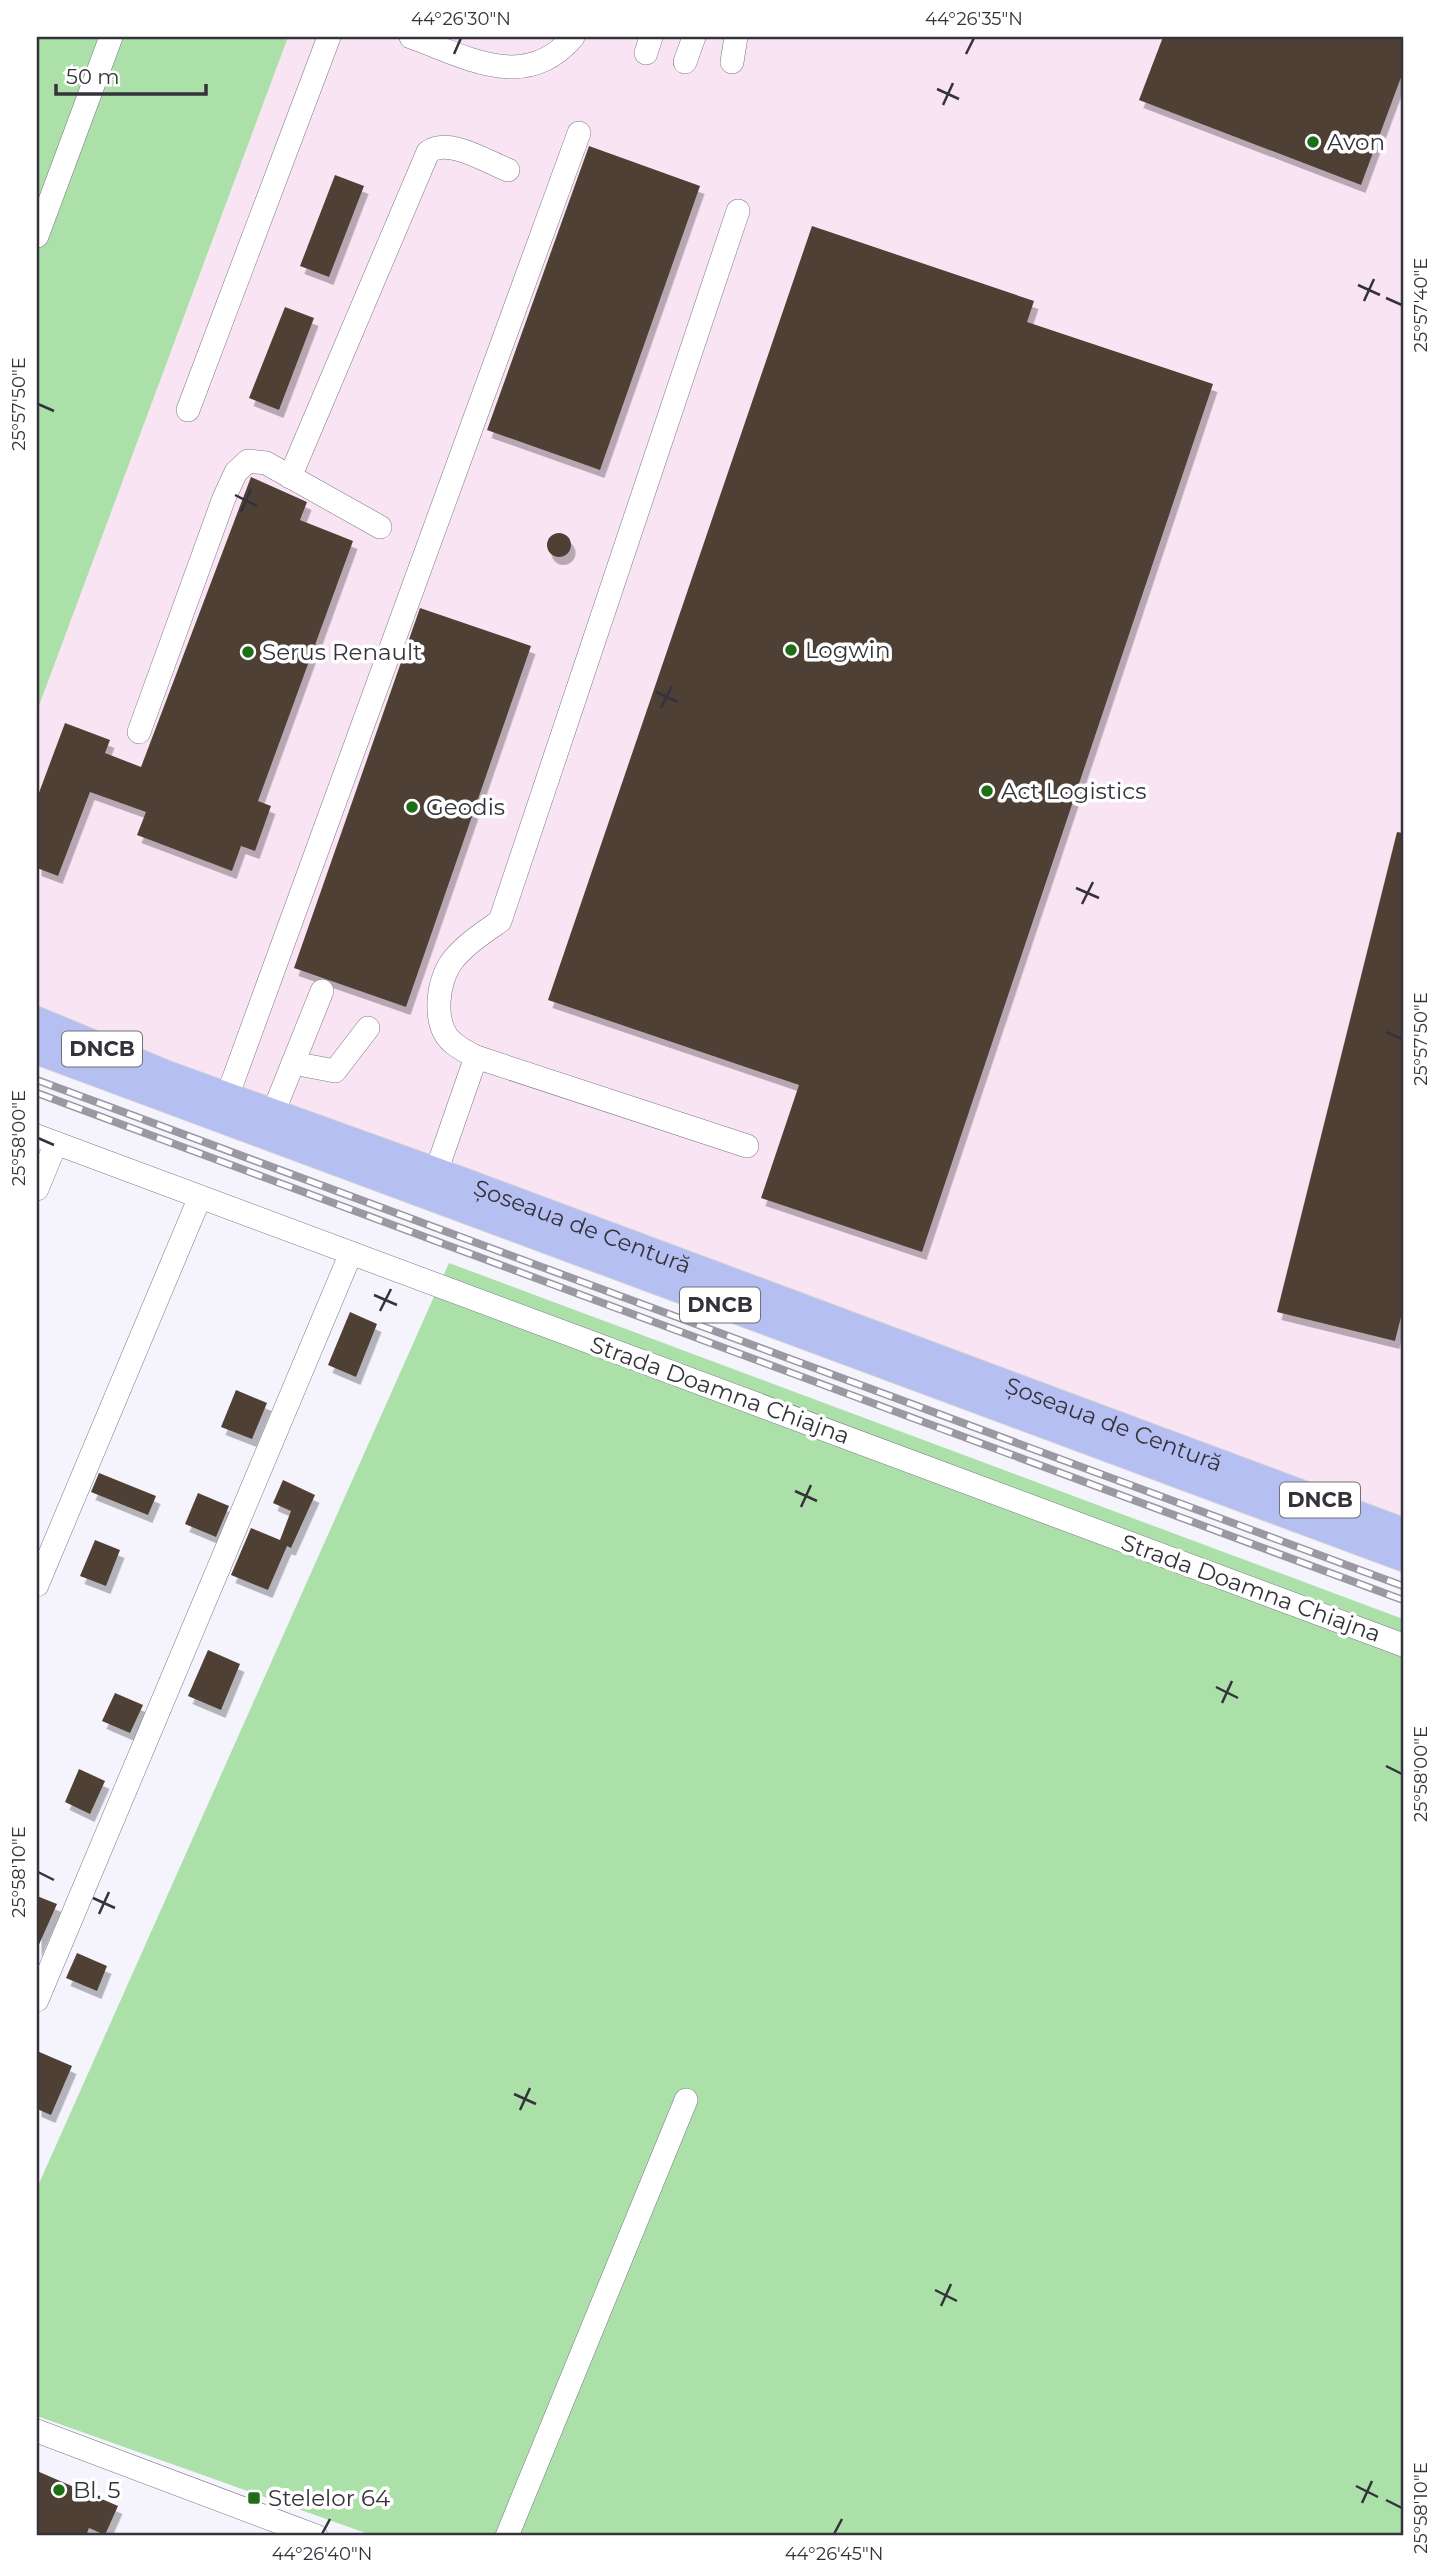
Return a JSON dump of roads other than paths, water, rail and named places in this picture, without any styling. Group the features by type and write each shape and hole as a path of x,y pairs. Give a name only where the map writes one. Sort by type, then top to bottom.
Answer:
{"main road":[{"name":"Șoseaua de Centură","path":"37,1021 227,1097 436,1172 1403,1532"},
{"name":"Șoseaua de Centură","path":"37,1050 1403,1558"}],"street":[{"path":"37,236 111,37"},
{"path":"188,410 329,37"},
{"path":"411,37 492,67 517,69 554,54 573,37"},
{"path":"685,62 694,37"},
{"path":"732,62 736,37"},
{"path":"227,1097 579,133"},
{"path":"290,477 428,152 436,146 449,147 508,170"},
{"path":"738,211 500,921 470,942 451,962 439,996 440,1021 451,1041 476,1057 747,1146"},
{"path":"139,732 236,472 248,461 266,463 380,527"},
{"path":"273,1113 322,991"},
{"path":"293,1063 335,1071 368,1028"},
{"path":"436,1172 476,1057"},
{"path":"37,1189 46,1140"},
{"name":"Strada Doamna Chiajna","path":"46,1140 1403,1645"},
{"path":"37,1585 200,1197"},
{"path":"37,2000 351,1253"},
{"path":"507,2536 686,2100"},
{"path":"37,2431 316,2536"}],"railway":[{"path":"37,1080 1403,1586"},
{"path":"37,1093 1403,1600"}],"place":[{"name":"Avon","path":"1313,142"},
{"name":"Logwin","path":"791,650"},
{"name":"Serus Renault","path":"248,652"},
{"name":"Act Logistics","path":"987,791"},
{"name":"Geodis","path":"412,807"},
{"name":"Bl. 5","path":"59,2490"},
{"name":"Stelelor 64","path":"254,2498"}]}
